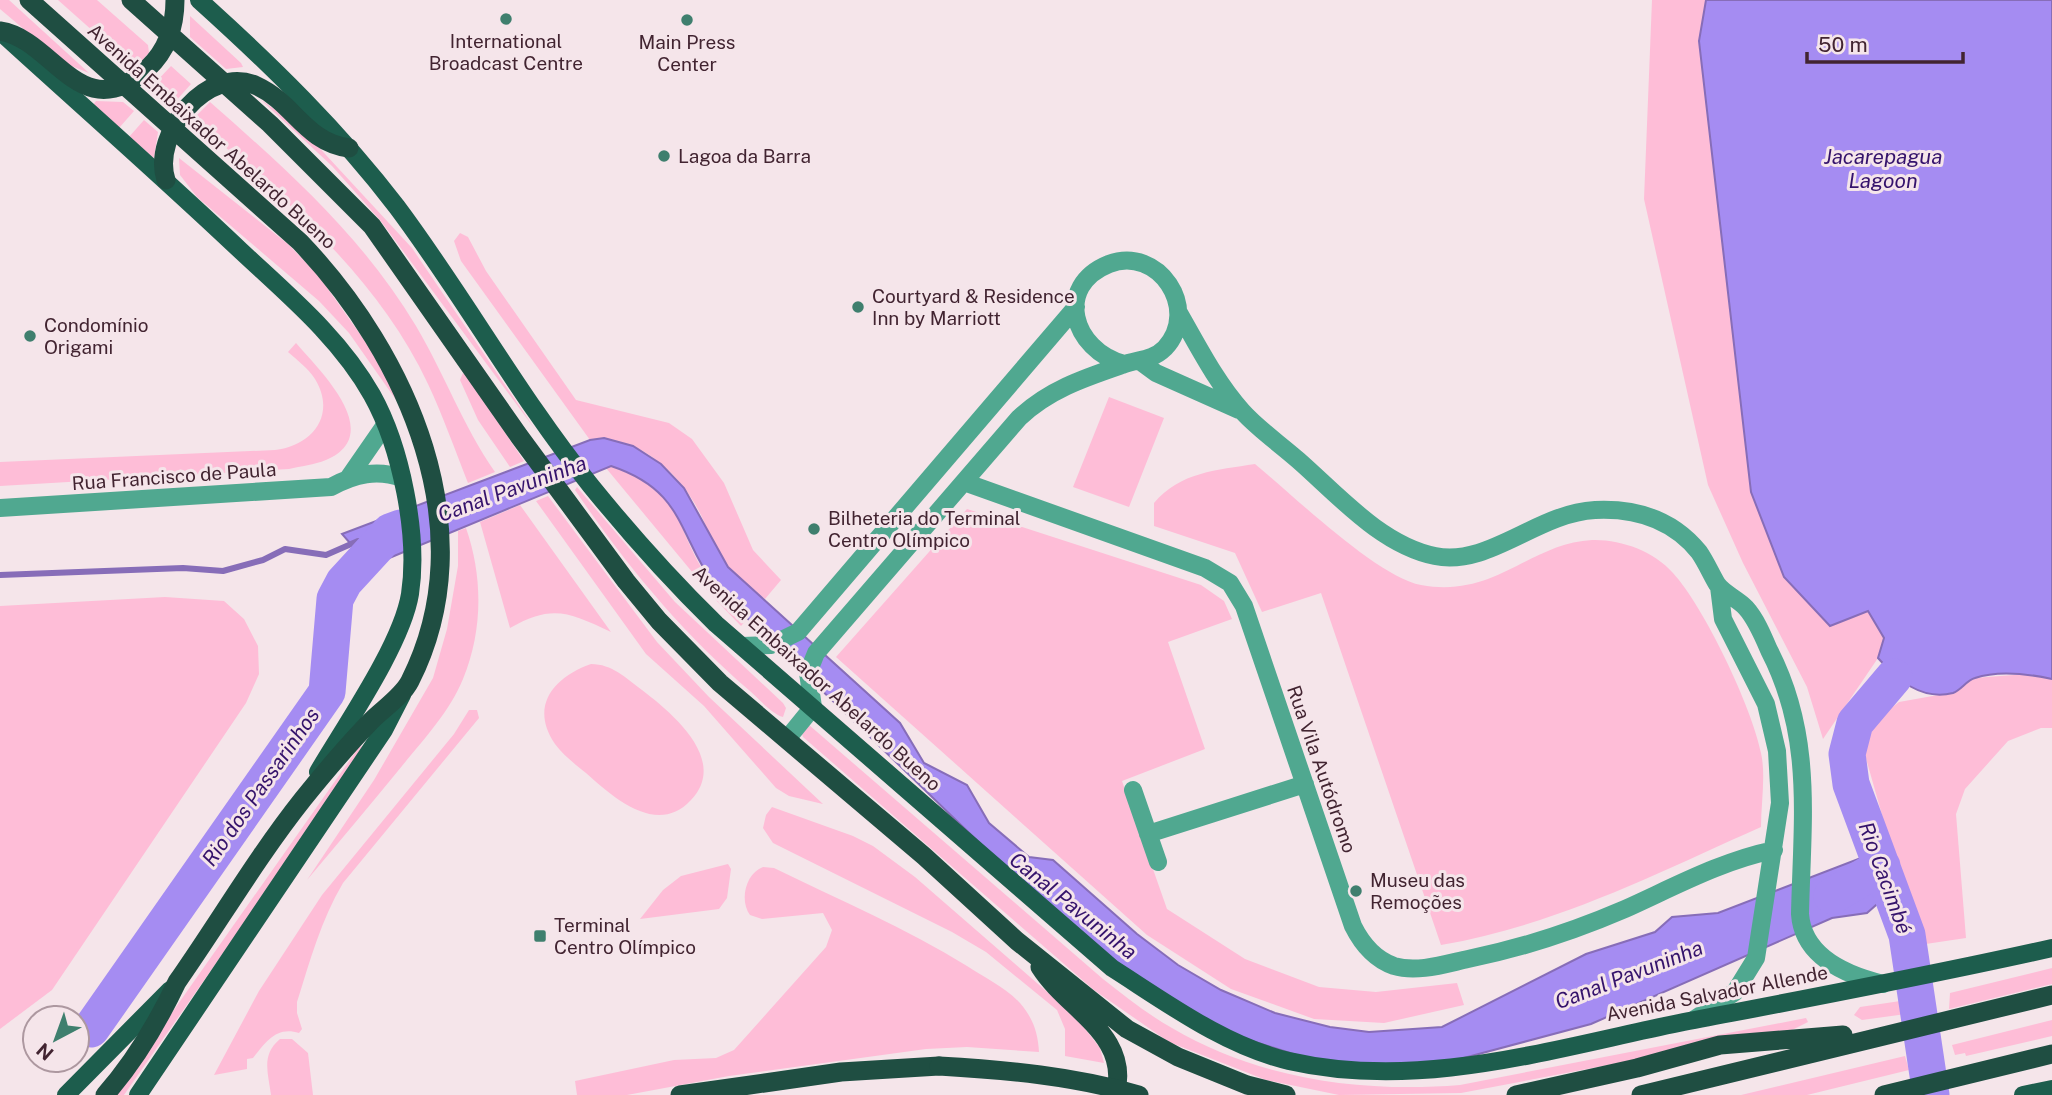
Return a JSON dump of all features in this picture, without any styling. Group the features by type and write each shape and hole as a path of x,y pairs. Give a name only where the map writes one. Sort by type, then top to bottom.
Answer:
{"highway":[{"name":"Avenida Embaixador Abelardo Bueno","path":"29,0 300,243 333,279 379,345 414,414 434,484 441,547 442,574 437,607 409,683"},
{"path":"131,0 227,85 372,226 565,500 659,621 720,683 1030,951 1127,1028 1178,1057 1247,1085 1286,1095"},
{"path":"0,31 17,34 71,79 100,88 124,85 152,64 170,35 175,0"},
{"path":"166,180 163,166 165,151 173,129 200,95 227,85 256,85 270,93 325,143 349,148"},
{"path":"105,1095 162,1014 177,982 302,800 368,724 409,683"},
{"path":"1030,951 1052,985 1096,1024 1110,1044 1119,1067 1115,1095"},
{"path":"1641,1095 1907,1028 2052,995"},
{"path":"1516,1095 1637,1068 1720,1045 1907,1028"},
{"path":"1884,1095 2052,1054"},
{"path":"680,1095 841,1072 939,1066 1003,1069 1102,1084 1139,1095"}],"main road":[{"name":"Avenida Embaixador Abelardo Bueno","path":"199,0 271,66 349,148 433,258 591,486 681,589 742,646 1112,968 1227,1037"},
{"path":"0,31 166,180 333,339 373,396 385,425 404,487 412,556 410,596 400,626 302,800"},
{"path":"138,1095 384,730 409,683"},
{"name":"Avenida Salvador Allende","path":"1227,1037 1287,1060 1360,1073 1432,1071 1556,1050 2052,948"},
{"path":"66,1095 177,982"},
{"path":"2023,1095 2052,1089"}],"street":[{"path":"1242,411 1132,363 1109,360 1090,347 1079,331 1076,307 1081,290 1098,270 1128,261 1151,267 1161,273 1174,292 1179,313 1206,362 1242,411 1390,538 1422,553 1454,558 1474,555 1555,518 1601,510 1628,512 1656,519 1673,527 1700,554 1719,587 1746,608 1779,670 1794,712 1803,765 1800,914 1805,937 1819,954 1842,970 1885,983"},
{"path":"742,646 771,645 792,636 1076,307"},
{"path":"787,739 813,707 808,678 813,659 1019,418 1044,396 1132,363 1166,347 1175,332 1179,313"},
{"path":"349,477 385,425"},
{"name":"Rua Francisco de Paula","path":"0,508 331,487 349,477 383,471 404,487"},
{"name":"Rua Vila Autódromo","path":"964,482 1205,568 1230,583 1244,606 1359,937 1375,955 1400,967 1431,967 1539,942 1624,909 1726,863 1774,850"},
{"path":"1692,1021 1735,992 1756,958 1774,850 1780,777 1772,727 1757,683 1723,619 1719,587"},
{"path":"1148,834 1305,784"},
{"path":"1133,790 1158,862"}],"shaded area":[{"path":"0,0 9,0 89,73 64,63 0,9"},
{"path":"58,0 97,0 148,45 149,53 138,65 130,64"},
{"path":"1652,0 1706,0 1699,41 1751,492 1784,577 1830,626 1868,611 1884,638 1878,658 1823,739 1807,687 1743,563 1708,485 1644,199"},
{"path":"190,16 243,67 226,69 190,37"},
{"path":"171,66 191,84 175,102 154,84"},
{"path":"260,99 301,128 412,248 537,432 380,220 332,166"},
{"path":"96,101 123,102 134,111 119,128 93,105"},
{"path":"210,102 295,179 372,263 416,326 473,436 495,472 468,483 428,384 407,345 382,308 355,273 293,208 193,119"},
{"path":"144,120 158,132 154,158 129,137"},
{"path":"179,158 288,244 318,275 379,361 401,407 349,333 319,301 197,197 180,175"},
{"path":"460,233 468,237 486,271 576,400 669,423 692,439 724,483 753,550 781,580 765,599 728,567 695,504 676,478 664,467 651,456 621,442 590,440 461,261 454,241"},
{"path":"296,343 332,385 349,419 350,435 343,449 326,460 289,469 0,486 0,462 275,450 300,442 317,427 323,405 315,379 288,352"},
{"path":"463,373 524,461 510,467 478,420 460,380"},
{"path":"1109,397 1164,418 1129,507 1073,487"},
{"path":"1255,464 1359,551 1403,579 1421,585 1447,587 1470,584 1491,578 1550,550 1570,543 1592,540 1625,544 1656,558 1673,573 1699,609 1748,710 1762,762 1761,827 1644,880 1565,911 1525,925 1441,945 1321,593 1262,612 1235,553 1154,526 1154,503 1175,485 1200,474"},
{"path":"611,466 652,486 665,498 674,510 710,581 748,618 741,626 712,596 606,468"},
{"path":"577,487 675,602 783,703 786,708 783,717 774,713 725,669 678,621 614,544 575,490"},
{"path":"548,496 657,642 709,697 823,804 789,796 776,788 704,706 646,654 536,501"},
{"path":"520,505 611,632 572,616 549,613 510,628 480,522"},
{"path":"967,509 1201,585 1224,601 1232,619 1168,642 1205,749 1122,781 1167,909 1245,959 1319,987 1376,992 1457,983 1464,1005 1384,1023 1314,1019 1231,989 1147,935 836,657"},
{"path":"466,528 476,565 478,604 470,660 458,691 436,724 307,880 374,780 433,678 447,629 458,566 458,531"},
{"path":"165,597 224,601 244,619 258,646 259,674 246,703 52,990 33,1004 21,1004 21,1013 0,1029 0,606"},
{"path":"591,664 606,666 624,677 668,711 692,739 704,769 701,785 691,800 678,810 664,815 650,814 622,802 570,760 555,744 544,717 549,695 566,677"},
{"path":"2027,674 2052,679 2052,728 2041,728 2008,741 1965,789 1956,814 1966,938 1919,945 1865,755 1872,723 1899,702 1955,692 1974,678"},
{"path":"469,710 477,710 479,718 343,883 335,897 297,1002 302,1029 299,1033 284,1032 272,1037 253,1058 247,1059 247,1069 214,1075 259,991 322,895 454,734"},
{"path":"809,725 1136,1005 1205,1045 1275,1071 1312,1079 1386,1087 1460,1085 1806,1018 1808,1022 1792,1030 1461,1093 1339,1095 1266,1080 1169,1042 1094,990 803,737 802,734"},
{"path":"363,746 364,751 124,1095 114,1095 359,747"},
{"path":"772,807 853,836 873,846 915,877 1076,1017 1100,1048 1104,1063 1065,1056 1065,1029 1057,1010 986,952 952,932 773,843 763,828 766,815"},
{"path":"728,864 731,869 727,898 719,909 640,919 663,890 681,876"},
{"path":"763,867 774,868 896,927 944,952 1002,988 1020,1003 1028,1014 1036,1032 1039,1052 967,1047 926,1049 729,1076 627,1095 577,1095 575,1081 674,1060 716,1058 734,1050 826,947 832,930 823,913 762,919 750,915 745,902 746,888 752,875"},
{"path":"2052,968 2052,984 1949,1009 1950,993"},
{"path":"1907,1000 1906,1014 1862,1020 1854,1015 1860,1007"},
{"path":"2052,1020 2052,1036 1966,1056 1965,1053 1955,1055 1952,1045"},
{"path":"280,1039 292,1039 308,1053 313,1095 271,1095 268,1058"},
{"path":"1905,1056 1909,1070 1807,1095 1741,1095"}],"water":[{"name":"Jacarepagua Lagoon","path":"1706,0 2052,0 2052,679 2003,673 1972,679 1953,693 1942,695 1921,691 1902,681 1878,658 1884,638 1868,611 1830,626 1784,577 1751,492 1699,41"},
{"path":"604,438 633,446 661,464 684,488 728,567 900,723 924,763 967,785 989,823 1029,857 1053,860 1137,934 1178,965 1221,990 1275,1013 1330,1027 1369,1032 1442,1027 1586,954 1655,932 1672,917 1718,913 1866,856 1884,898 1867,913 1832,918 1591,1024 1430,1067 1331,1066 1215,1029 1118,966 991,854 717,589 667,502 654,488 635,476 611,466 370,566 342,534 590,440"}],"waterway":[{"name":"Rio dos Passarinhos","path":"91,1029 327,692 335,599 344,582 390,532 401,528"},
{"path":"0,575 183,568 223,571 263,560 285,549 326,555 358,541"},
{"name":"Rio Cacimbé","path":"1894,677 1855,723 1847,754 1851,784 1907,935 1931,1095"},
{"name":"Canal Pavuninha","path":"1832,896 1882,866"}],"place":[{"name":"International Broadcast Centre","path":"506,19"},
{"name":"Main Press Center","path":"687,20"},
{"name":"Lagoa da Barra","path":"664,156"},
{"name":"Courtyard & Residence Inn by Marriott","path":"858,307"},
{"name":"Condomínio Origami","path":"30,336"},
{"name":"Bilheteria do Terminal Centro Olímpico","path":"814,529"},
{"name":"Museu das Remoções","path":"1356,891"},
{"name":"Terminal Centro Olímpico","path":"540,936"}]}
